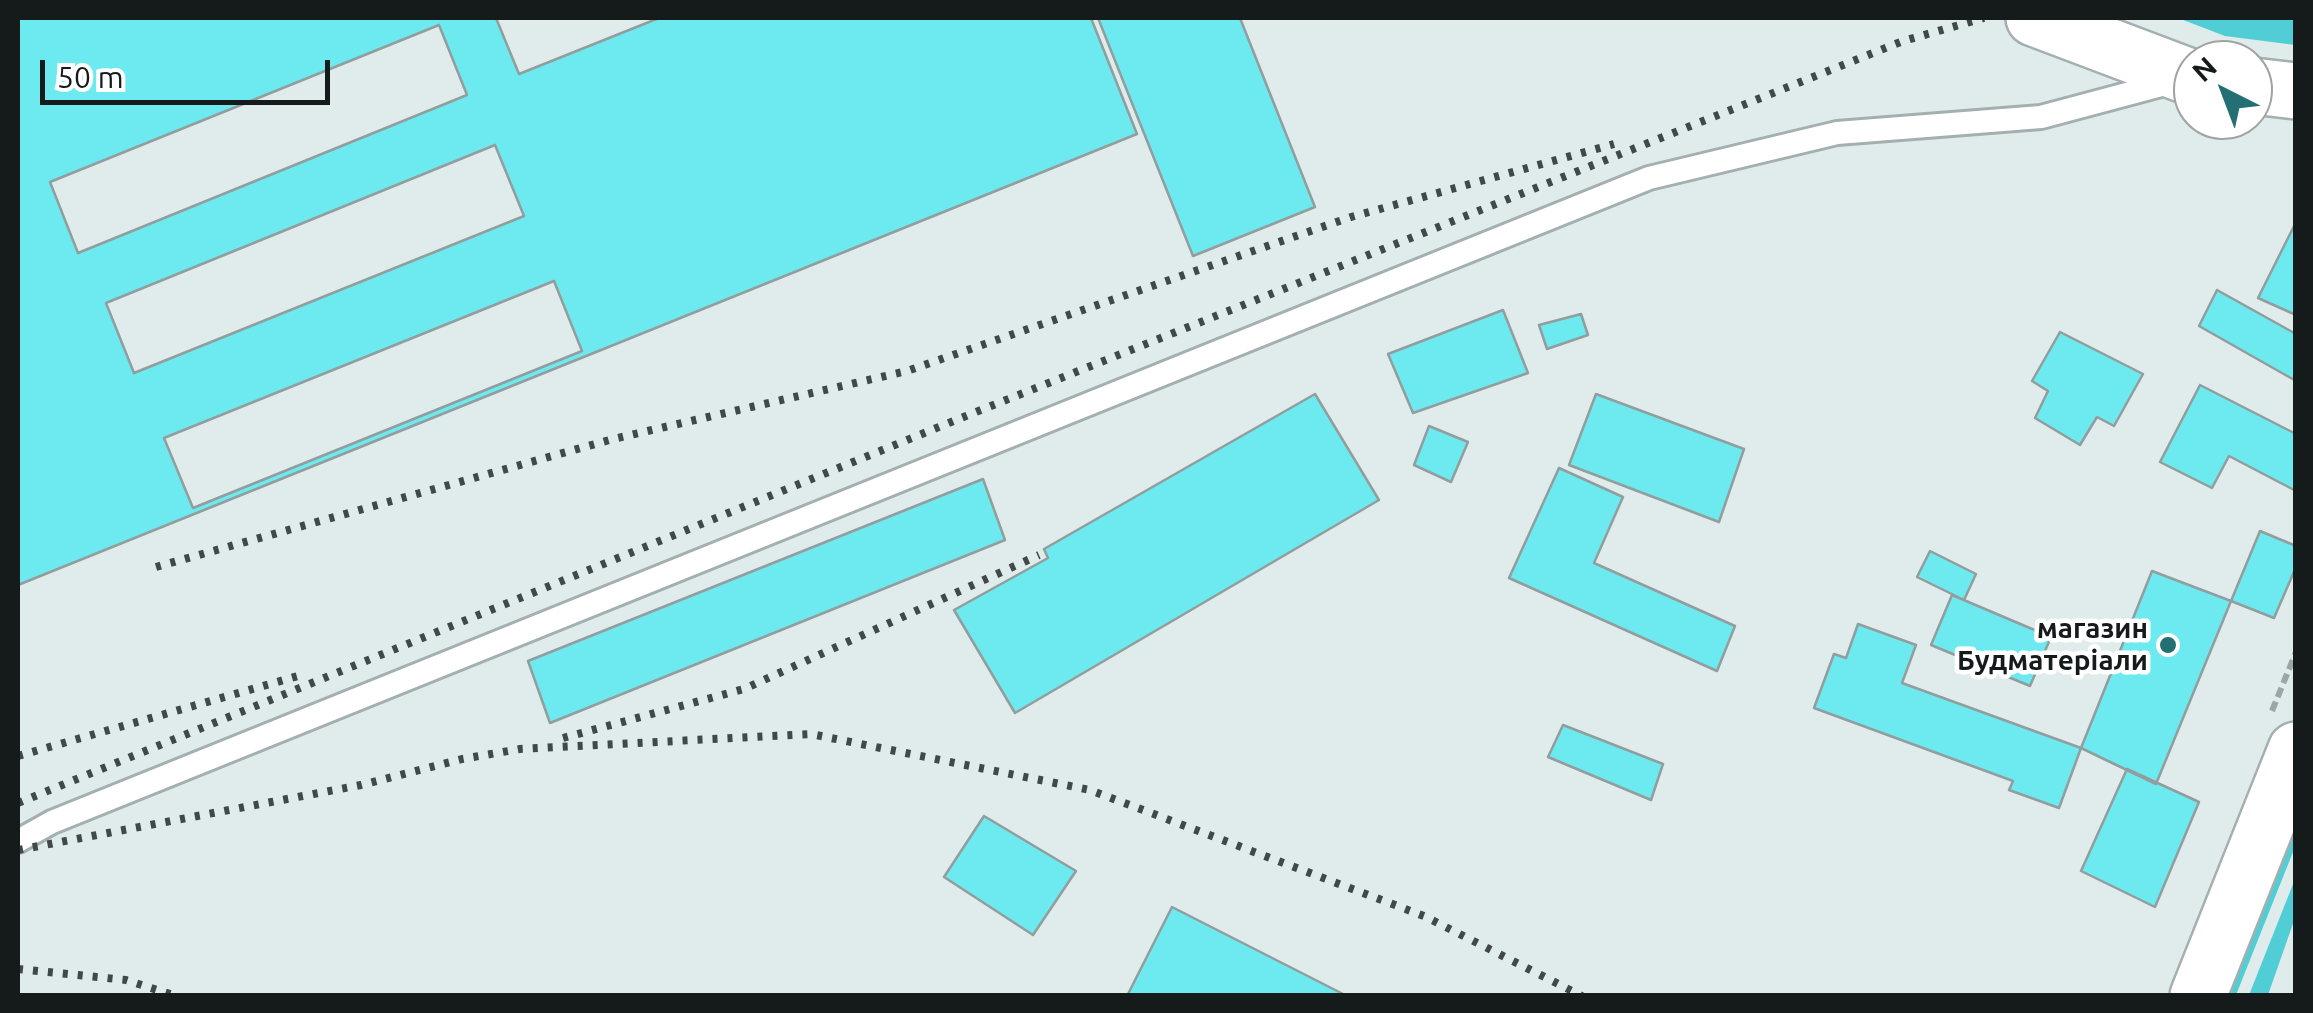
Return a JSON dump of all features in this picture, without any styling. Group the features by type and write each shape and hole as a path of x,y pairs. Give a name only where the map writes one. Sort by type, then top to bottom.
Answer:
{"street":[{"path":"2034,18 2173,71"},
{"path":"2198,996 2296,750"}],"lane":[{"path":"18,841 52,822 1649,178 1837,133 2040,118 2173,83"}],"shaded area":[{"path":"2178,18 2295,18 2295,45 2225,36"},
{"path":"2295,798 2295,847 2236,995 2217,996"},
{"path":"2295,879 2295,918 2268,995 2249,995"}],"building":[{"path":"18,18 496,18 519,74 659,18 1091,18 1137,134 18,585"},
{"path":"1098,18 1240,18 1315,207 1193,256"},
{"path":"439,25 467,95 78,253 50,182"},
{"path":"495,145 524,216 134,373 106,303"},
{"path":"2296,222 2296,315 2258,298"},
{"path":"554,281 582,351 193,508 164,438"},
{"path":"2217,290 2296,334 2296,381 2199,326"},
{"path":"1503,310 1528,373 1413,413 1388,354"},
{"path":"1581,314 1588,335 1547,349 1539,325"},
{"path":"2060,332 2143,374 2114,426 2097,417 2080,445 2035,418 2048,391 2032,381"},
{"path":"2200,385 2296,434 2296,491 2229,456 2212,488 2160,462"},
{"path":"1315,394 1379,500 1015,713 954,610 1048,558 1044,549"},
{"path":"1596,394 1744,449 1719,522 1569,465"},
{"path":"1429,426 1468,442 1451,482 1414,465"},
{"path":"1559,468 1623,497 1594,563 1735,626 1717,671 1509,578"},
{"path":"983,479 1005,540 550,723 528,661"},
{"path":"2260,531 2296,546 2296,567 2274,618 2231,601"},
{"path":"1930,551 1976,574 1964,600 1917,577"},
{"name":"магазин Будматеріали","path":"2152,571 2231,601 2156,784 2081,748"},
{"path":"1952,595 2051,637 2030,686 1931,645"},
{"path":"1858,624 1916,645 1902,683 2081,748 2059,808 2009,790 2013,781 1814,708 1834,654 1846,658"},
{"path":"1563,725 1663,764 1651,800 1548,757"},
{"path":"2127,769 2199,802 2155,907 2081,871"},
{"path":"984,816 1076,871 1033,935 944,877"},
{"path":"1172,907 1347,996 1127,996"}],"railway":[{"path":"18,803 956,420 1903,41 1984,18"},
{"path":"156,567 613,439 907,371 1351,217 1614,144"},
{"path":"563,738 744,689 1039,555"},
{"path":"18,756 298,676"},
{"path":"18,850 361,785 462,759 520,749 811,734 1090,790 1424,916 1582,996"},
{"path":"18,969 126,980 176,996"}],"place":[{"name":"магазин Будматеріали","path":"2168,645"}]}
